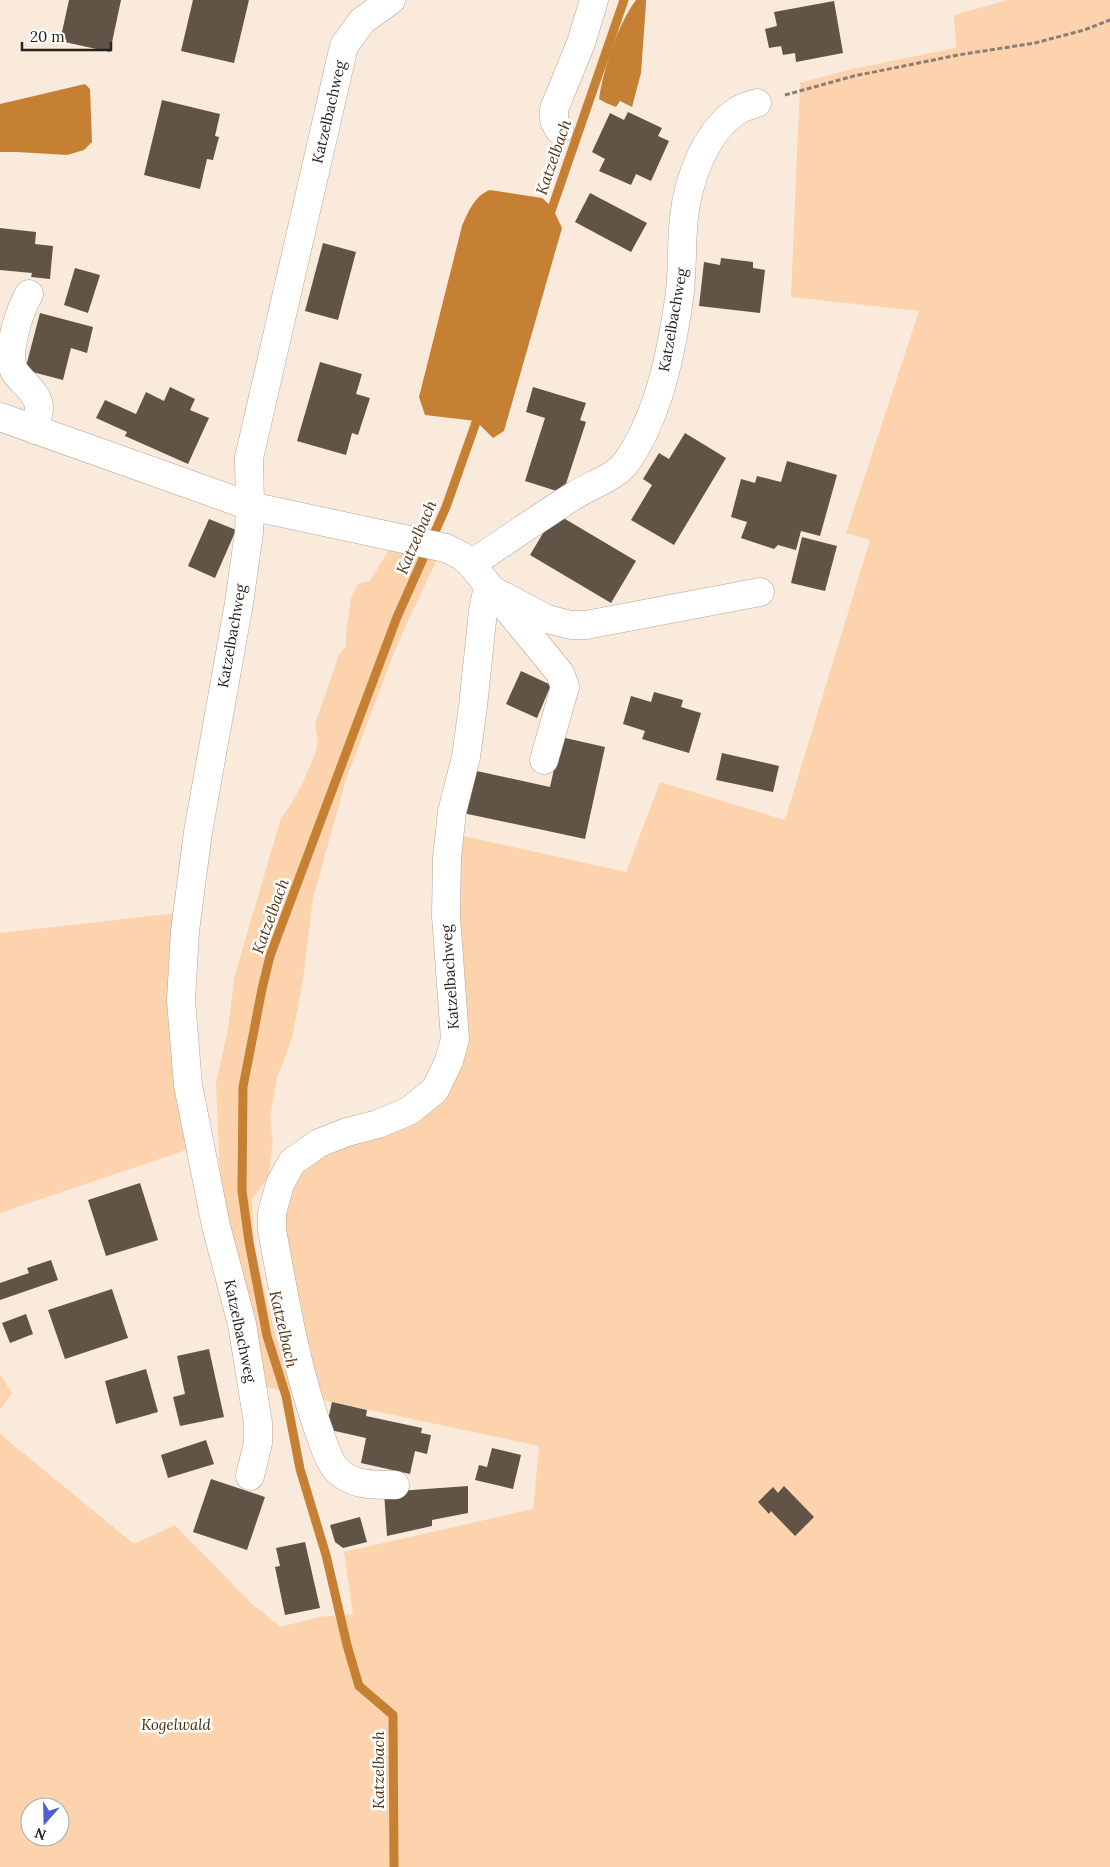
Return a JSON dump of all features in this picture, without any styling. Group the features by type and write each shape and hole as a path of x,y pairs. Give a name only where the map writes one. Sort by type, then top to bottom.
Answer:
{"street":[{"name":"Katzelbachweg","path":"250,1476 258,1443 258,1424 242,1324 216,1226 188,1085 181,1000 185,931 198,832 239,603 249,532 249,458 344,46 362,21 391,0"},
{"path":"559,130 554,120 554,109 581,43 594,0"},
{"name":"Katzelbachweg","path":"471,564 576,494 617,472 627,462 637,445 654,406 669,357 679,299 684,217 696,165 722,123 738,111 757,103"},
{"path":"29,294 16,322 11,360 14,371 37,398 39,407 35,430"},
{"path":"0,417 250,506 446,548 462,556 471,564 560,673 565,686 544,760"},
{"name":"Katzelbachweg","path":"395,1485 356,1483 337,1470 324,1446 313,1415 293,1344 272,1230 272,1213 280,1184 292,1162 319,1144 347,1132 378,1124 409,1111 435,1090 450,1061 454,1039 446,916 447,856 452,812 466,757 474,706 483,610 486,596 492,590"},
{"path":"492,590 547,619 571,625 586,626 760,592"}],"path":[{"path":"757,103 854,76 958,55 1035,43 1084,30 1110,20"}],"green space":[{"name":"Kogelwald","path":"1008,0 1110,0 1110,1867 0,1867 0,1434 134,1544 175,1525 250,1602 280,1627 319,1617 353,1614 344,1552 533,1509 539,1446 318,1399 278,1229 299,1165 450,1081 453,919 459,835 626,872 660,782 785,820 870,540 846,533 919,311 791,297 800,83 852,69 956,48 954,15"},
{"path":"391,546 439,556 392,658 346,780 313,898 303,980 292,1038 277,1078 270,1118 273,1142 268,1178 252,1199 254,1245 268,1307 292,1393 266,1387 230,1240 220,1176 216,1083 228,1029 234,978 281,818 303,782 315,754 318,743 315,724 339,655 346,646 351,598 359,583 370,581"},
{"path":"177,913 192,1148 0,1213 0,933"},
{"path":"0,1374 12,1393 0,1409"}],"shaded area":[{"path":"636,0 646,0 641,73 632,107 620,101 616,107 599,99 601,87 617,34"},
{"path":"85,84 90,89 92,142 84,150 67,155 0,152 0,104"},
{"path":"490,190 542,198 552,207 562,228 504,431 493,438 476,421 425,415 419,397 462,226 476,200"}],"building":[{"path":"69,0 121,0 110,52 60,41"},
{"path":"193,0 249,0 234,63 181,51"},
{"path":"834,1 843,53 796,62 795,53 783,55 781,46 769,48 765,29 777,26 774,12"},
{"path":"162,100 220,114 215,136 219,137 213,160 207,159 200,189 144,175"},
{"path":"628,112 662,128 658,136 669,141 651,181 636,174 631,185 599,171 605,159 592,152 610,113 624,120"},
{"path":"590,193 647,223 631,252 575,222"},
{"path":"0,228 36,232 35,244 53,246 50,279 31,277 32,273 0,270"},
{"path":"323,243 356,252 338,320 305,311"},
{"path":"721,258 753,262 753,268 765,270 760,313 699,306 704,262 720,265"},
{"path":"75,268 100,275 88,313 64,305"},
{"path":"40,313 93,327 87,353 71,348 63,380 25,370"},
{"path":"320,362 362,374 356,394 370,398 358,435 352,433 346,455 297,441"},
{"path":"170,387 195,399 190,410 209,418 188,464 125,436 127,432 96,418 105,400 136,414 146,392 164,401"},
{"path":"533,387 586,403 580,420 586,422 563,493 525,481 545,418 526,412"},
{"path":"685,433 726,458 674,545 631,520 652,485 643,479 659,453 669,459"},
{"path":"787,461 837,475 820,536 801,531 796,550 778,545 774,549 741,538 747,522 731,517 741,479 755,483 757,476 781,482"},
{"path":"555,513 636,561 611,603 530,555"},
{"path":"209,519 236,530 215,578 188,566"},
{"path":"802,537 837,546 825,591 791,583"},
{"path":"521,671 551,685 537,718 506,704"},
{"path":"654,692 683,700 681,707 701,713 689,753 642,739 645,731 623,724 631,696 651,702"},
{"path":"561,737 605,747 585,839 463,813 472,770 550,787"},
{"path":"722,753 779,766 773,792 716,780"},
{"path":"140,1183 158,1240 106,1256 88,1200"},
{"path":"51,1260 58,1280 0,1300 0,1283 29,1273 27,1268"},
{"path":"112,1289 128,1338 65,1359 48,1310"},
{"path":"26,1314 33,1334 10,1343 2,1323"},
{"path":"209,1349 224,1417 180,1426 173,1397 185,1394 177,1356"},
{"path":"146,1369 158,1412 116,1424 105,1381"},
{"path":"332,1402 367,1410 366,1416 422,1428 421,1433 431,1435 427,1454 415,1451 410,1474 361,1463 366,1438 326,1429"},
{"path":"206,1440 214,1464 168,1478 161,1455"},
{"path":"492,1448 521,1455 513,1489 475,1480 479,1465 487,1467"},
{"path":"211,1479 265,1497 247,1550 193,1532"},
{"path":"468,1486 468,1513 432,1520 432,1526 387,1536 384,1492"},
{"path":"784,1486 814,1517 795,1536 771,1511 769,1514 758,1502 773,1487 778,1493"},
{"path":"360,1517 367,1542 343,1548 335,1542 330,1525"},
{"path":"305,1542 320,1608 285,1615 275,1567 280,1566 276,1548"}],"waterway":[{"name":"Katzelbach","path":"549,217 624,0"},
{"name":"Katzelbach","path":"394,1867 393,1715 359,1686 347,1645 326,1555 300,1469 286,1396 267,1336 249,1242 242,1191 243,1087 270,956 397,617 446,507 480,411"}]}
